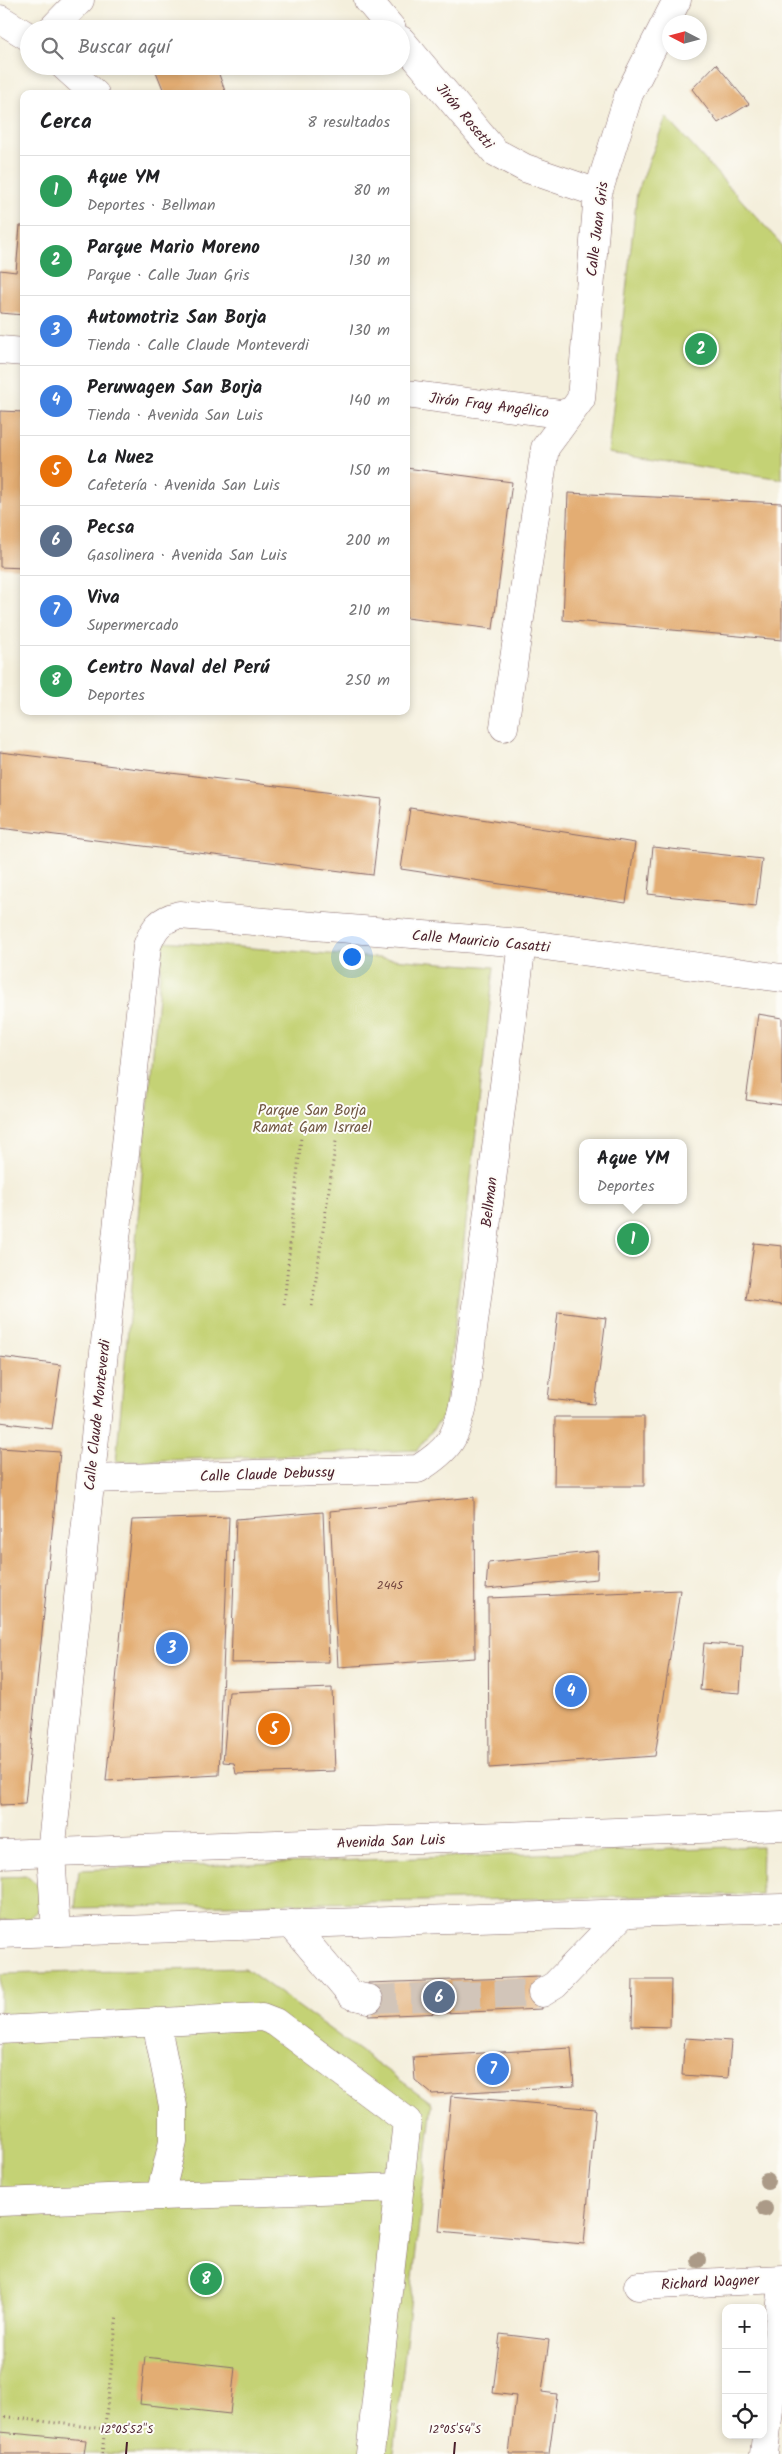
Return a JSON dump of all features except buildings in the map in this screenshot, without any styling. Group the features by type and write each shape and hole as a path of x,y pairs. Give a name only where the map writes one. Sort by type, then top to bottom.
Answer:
{"street":[{"path":"61,20 80,0"},
{"path":"368,0 385,20"},
{"name":"Calle Juan Gris","path":"504,728 545,448 581,399 598,193 629,94 677,0"},
{"path":"0,18 20,32"},
{"name":"Jirón Rosetti","path":"410,51 495,152 525,168 598,193"},
{"path":"74,75 91,90"},
{"path":"0,350 20,352"},
{"name":"Jirón Fray Angélico","path":"410,395 560,414 572,411"},
{"name":"Calle Mauricio Casatti","path":"179,915 522,943 782,978"},
{"name":"Calle Claude Monteverdi","path":"56,1932 51,1853 147,946 152,934 165,918 179,915"},
{"name":"Bellman","path":"440,1456 457,1432 464,1401 522,943"},
{"name":"Calle Claude Debussy","path":"91,1479 418,1469 440,1456"},
{"name":"Avenida San Luis","path":"0,1854 782,1826"},
{"path":"0,1934 782,1908"},
{"path":"542,1993 555,1985 624,1913"},
{"path":"291,1924 351,1994 369,1999"},
{"path":"0,2030 262,2016 275,2022 407,2121 370,2454"},
{"path":"156,2022 173,2106 173,2142 160,2196"},
{"path":"0,2202 400,2187"},
{"name":"Richard Wagner","path":"638,2286 782,2279"},
{"path":"764,2454 782,2294"}],"path":[{"path":"284,1304 301,1137"},
{"path":"312,1306 336,1141"},
{"path":"102,2454 117,2315"},
{"path":"0,2416 105,2429"}],"green space":[{"path":"666,117 782,245 782,479 608,453 637,193"},
{"name":"Parque San Borja Ramat Gam Isrrael","path":"163,941 494,967 445,1414 417,1450 116,1462"},
{"path":"762,1846 761,1894 75,1908 79,1870"},
{"path":"28,1876 41,1888 42,1907 28,1920 0,1921 0,1877"},
{"path":"245,1968 432,2103 394,2454 0,2454 0,1974"}],"tunnel":[{"path":"369,1999 542,1993"}],"place":[{"name":"Parque Mario Moreno","path":"701,349"},
{"name":"Aque YM","path":"633,1239"},
{"name":"Automotriz San Borja","path":"172,1648"},
{"name":"Peruwagen San Borja","path":"571,1691"},
{"name":"La Nuez","path":"274,1729"},
{"name":"Pecsa","path":"439,1997"},
{"name":"Viva","path":"493,2069"},
{"name":"Centro Naval del Perú","path":"206,2279"}]}
